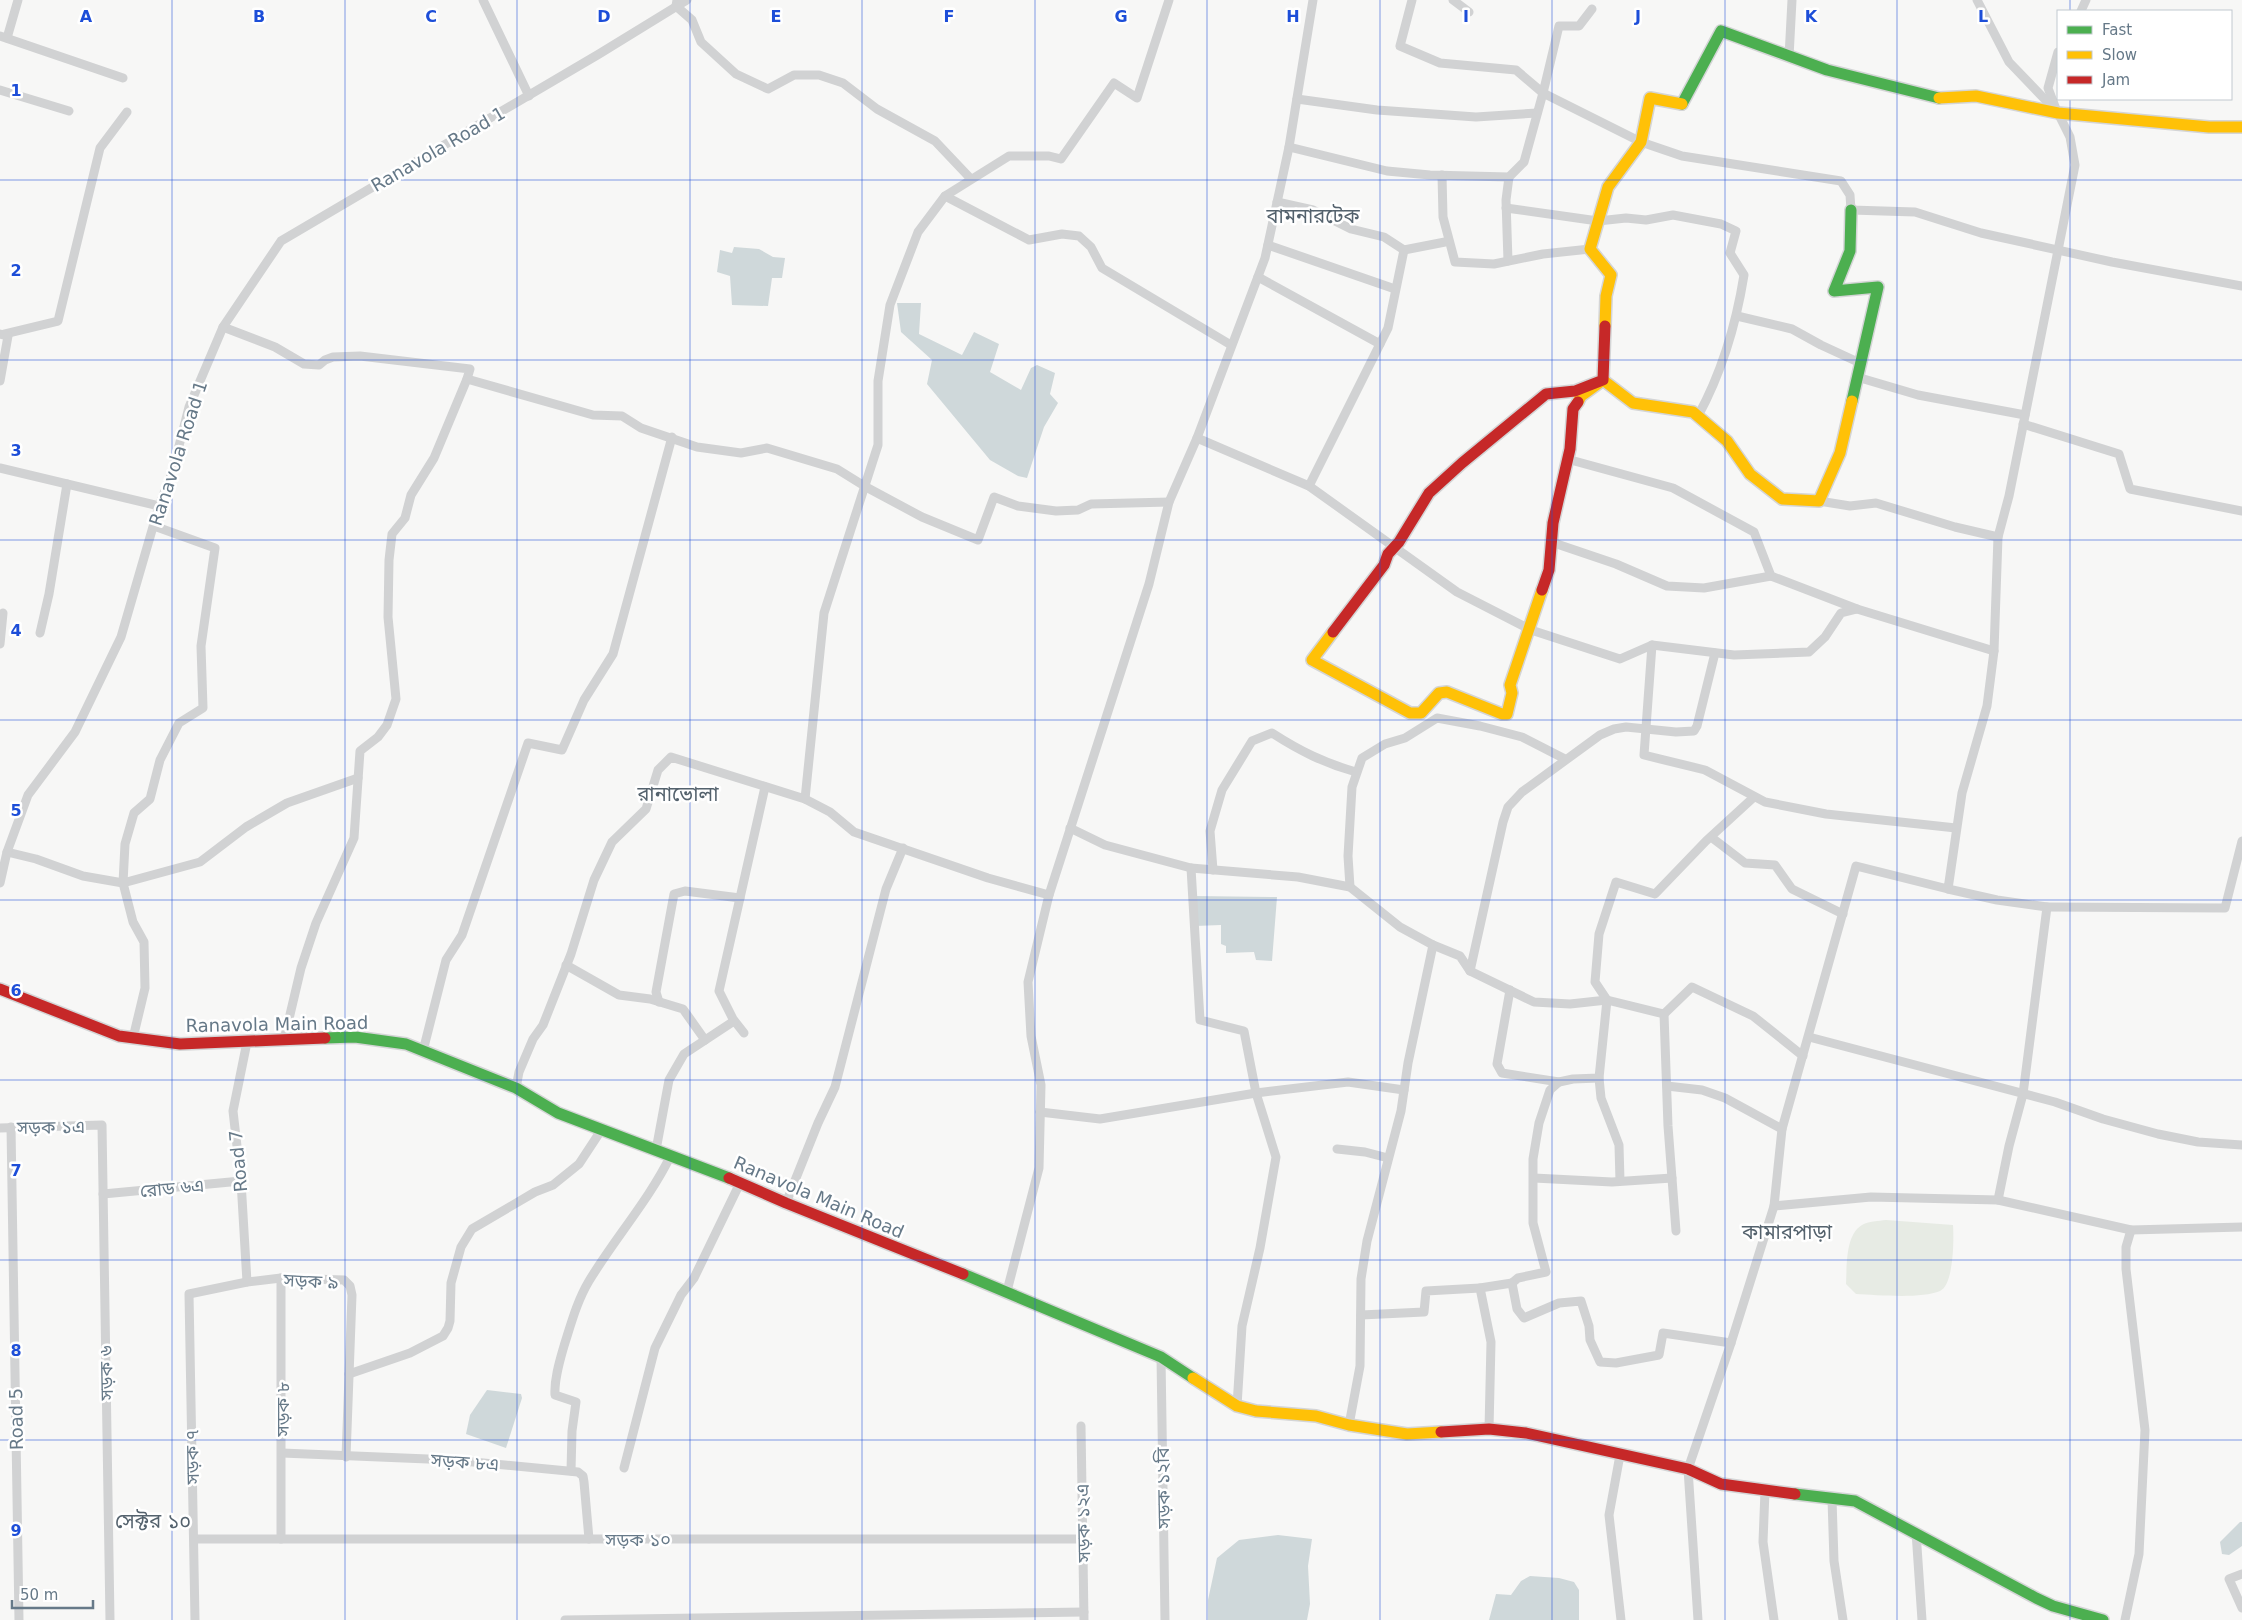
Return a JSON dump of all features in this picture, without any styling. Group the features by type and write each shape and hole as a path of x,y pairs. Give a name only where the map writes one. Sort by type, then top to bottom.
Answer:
{"street":[{"path":"18,0 4,37 123,78"},
{"path":"483,0 529,96"},
{"name":"Ranavola Road 1","path":"0,883 7,852 28,795 75,732 121,637 159,506 172,473 188,407 223,327 281,241 529,96 677,3 687,0"},
{"path":"804,799 824,613 878,445 878,381 890,305 918,232 945,196 1009,156 1049,156 1061,159 1076,141 1114,82 1137,98 1168,0"},
{"path":"1007,1291 1038,1168 1041,1085 1030,1036 1028,982 1049,895 1148,584 1169,502 1197,438 1258,277 1268,245 1289,147 1314,0"},
{"path":"1412,0 1400,46 1440,63 1516,70 1543,93 1641,142 1682,156 1842,181 1850,195 1850,251 1834,290 1878,287 1840,453 1819,501"},
{"path":"1453,0 1470,12"},
{"path":"1789,57 1792,0"},
{"path":"1977,0 2009,62 2058,113"},
{"path":"677,3 692,20 701,42 736,74 768,89 794,75 819,75 843,83 877,109 935,141 971,179"},
{"path":"1508,261 1506,208 1509,177 1524,162 1560,26 1579,26 1592,9"},
{"path":"1590,249 1608,187 1641,142 1650,98 1682,105 1721,31 1827,70 1939,98 1976,96 2058,113 2209,127 2242,127"},
{"path":"1948,889 1962,793 1987,706 1994,651 1998,537 2010,496 2075,165 2070,137 2048,88 2057,56"},
{"path":"0,90 69,111"},
{"path":"1297,100 1377,110 1476,117 1537,113"},
{"path":"2,334 58,320 100,148 127,112"},
{"path":"1289,147 1387,171 1509,177"},
{"path":"1442,175 1443,217 1455,262 1494,264 1543,254 1590,249"},
{"path":"945,196 1029,240 1062,234 1079,236 1091,247 1102,268 1231,345"},
{"path":"1277,202 1313,210 1351,229 1384,237 1404,250 1445,242"},
{"path":"1506,208 1598,221 1626,218 1646,220 1673,215 1720,224 1736,231 1730,252 1744,275 1737,316 1714,387 1698,416"},
{"path":"1851,210 1914,212 1981,233 2242,286"},
{"path":"1268,245 1395,289"},
{"path":"1590,249 1611,275 1606,296 1603,380"},
{"path":"1309,486 1388,328 1404,250"},
{"path":"1258,277 1380,344"},
{"path":"1737,316 1792,330 1821,346 1860,363"},
{"path":"223,327 275,347 304,364 319,365 333,357 360,356 470,368 434,458 411,495 404,518 392,534 389,560 388,617 396,699 387,725 378,737 360,751 354,838 316,923 301,968 284,1040"},
{"path":"0,380 8,336 2,334"},
{"path":"1857,377 1918,395 2024,420 2119,454 2130,489 2242,511"},
{"path":"467,379 593,415 622,416 641,428 697,447 741,453 767,448 837,469 922,517 978,540 994,497 1018,506 1056,511 1078,510 1091,504 1169,502"},
{"path":"1603,380 1633,403 1693,412 1727,441 1750,474 1782,499 1819,501 1850,506 1876,503 1955,527 1998,537"},
{"path":"1603,380 1581,396 1573,410 1567,459 1553,523 1549,570 1510,685 1512,693 1508,713 1504,714 1447,692 1438,693 1421,713 1410,713 1312,660 1348,609 1374,578 1429,494 1546,394 1575,390 1603,380"},
{"path":"423,1050 446,960 462,935 528,743 562,750 584,700 613,654 672,438"},
{"path":"1197,438 1309,486 1396,546 1457,592 1530,630 1620,659 1652,646 1734,655 1809,652 1825,637 1841,613 1857,609"},
{"path":"1567,459 1673,488 1754,532 1770,576"},
{"path":"0,468 159,506"},
{"path":"40,633 49,594 67,484"},
{"path":"133,1038 145,988 144,942 133,922 123,883 125,844 134,813 150,799 160,760 179,723 203,708 201,646 215,548 154,526"},
{"path":"1552,542 1616,564 1668,586 1704,588 1770,576 1857,609 1994,651"},
{"path":"0,644 3,613"},
{"path":"1652,646 1644,755 1705,770 1765,802 1826,814 1956,828"},
{"path":"1470,971 1489,879 1508,807 1522,792 1565,759 1600,735 1614,729 1626,727 1688,733 1694,731 1697,726 1715,653"},
{"path":"1350,887 1348,856 1352,786 1362,758 1385,744 1405,738 1437,718 1480,726 1522,737 1565,759"},
{"path":"1213,870 1210,831 1222,790 1252,741 1272,733 1299,750 1329,765 1356,772"},
{"path":"516,1088 519,1072 546,1018 594,880 608,850 612,842 646,809 658,770 671,757 804,799 830,812 854,832 988,878 1049,895"},
{"path":"7,852 36,859 83,876 123,883 200,862 246,827 288,803 358,778"},
{"path":"744,1033 734,1021 720,991 765,787"},
{"path":"1620,1181 1619,1145 1601,1098 1599,1078 1607,1000 1595,982 1599,934 1616,882 1655,894 1711,837 1754,797"},
{"path":"1070,828 1105,845 1191,868 1298,877 1350,887 1400,927 1433,945 1460,956 1470,971 1534,1002 1570,1004 1607,1000 1664,1014"},
{"path":"1711,837 1745,863 1775,865 1792,889 1843,914"},
{"path":"1698,1620 1688,1469 1731,1343 1774,1206 1782,1129 1856,866 1997,900 2047,907 2225,908 2242,841"},
{"path":"786,1204 818,1123 835,1087 886,889 903,848"},
{"path":"1191,868 1200,1020 1244,1031 1256,1093 1276,1157 1260,1248 1242,1326 1237,1406"},
{"path":"659,1002 656,992 674,894 685,891 740,898"},
{"path":"1998,1200 2023,1094 2047,907"},
{"path":"1350,1425 1360,1366 1361,1279 1365,1251 1404,1090 1433,945"},
{"path":"566,965 619,995 659,1002 683,1009 705,1040"},
{"path":"1676,1231 1664,1014 1692,987 1752,1016 1803,1056"},
{"name":"Ranavola Main Road","path":"0,989 120,1036 133,1038 180,1044 355,1037 406,1044 516,1088 558,1113 671,1155 786,1204 1007,1291 1161,1357 1237,1406 1256,1410 1316,1416 1350,1425 1407,1434 1489,1429 1526,1433 1688,1469 1721,1484 1855,1501 2044,1602 2103,1620"},
{"path":"1510,990 1497,1064 1502,1073 1559,1082 1573,1079 1599,1078"},
{"path":"656,1150 669,1080 684,1054 734,1021"},
{"path":"1808,1037 2023,1094 2158,1134 2198,1142 2242,1145"},
{"name":"Road 7","path":"247,1042 234,1102 247,1282"},
{"path":"1040,1112 1100,1119 1256,1093 1348,1082 1404,1090"},
{"path":"1361,1315 1424,1312 1426,1291 1480,1288 1512,1283 1518,1278 1546,1272 1533,1223 1533,1159 1539,1123 1550,1090 1559,1082"},
{"path":"1667,1086 1702,1090 1725,1098 1782,1129"},
{"name":"সড়ক ১এ","path":"0,1128 102,1125"},
{"name":"সড়ক ৬","path":"102,1125 110,1620"},
{"name":"Road 5","path":"11,1127 19,1620"},
{"path":"349,1374 410,1353 443,1336 450,1321 450,1283 460,1247 472,1229 535,1192 553,1185 579,1164 602,1129"},
{"path":"1337,1149 1365,1152 1388,1158"},
{"path":"589,1539 582,1476 578,1472 571,1471 572,1431 576,1402 555,1395 561,1355 574,1313 588,1282 644,1200 671,1155"},
{"path":"1534,1178 1620,1181 1672,1178"},
{"name":"রোড ৬এ","path":"103,1194 241,1181"},
{"path":"624,1468 655,1348 681,1295 687,1290 694,1278 740,1183"},
{"path":"1774,1206 1871,1197 1998,1200 2131,1230 2242,1227"},
{"path":"2125,1620 2139,1554 2145,1430 2126,1269 2126,1247 2131,1230"},
{"name":"সড়ক ৯","path":"189,1294 247,1282 281,1278 344,1280 350,1286 352,1295 346,1457"},
{"name":"সড়ক ৮","path":"281,1278 282,1539"},
{"path":"1512,1283 1517,1309 1524,1318 1559,1303 1581,1301 1589,1326 1590,1340 1600,1362 1616,1363 1659,1355 1664,1333 1731,1343"},
{"path":"1480,1288 1491,1342 1489,1429"},
{"name":"সড়ক ৭","path":"189,1294 195,1620"},
{"name":"সড়ক ১২বি","path":"1161,1357 1165,1620"},
{"name":"সড়ক ১২এ","path":"1081,1426 1084,1616"},
{"name":"সড়ক ৮এ","path":"282,1453 452,1460 571,1471"},
{"path":"1620,1455 1609,1515 1621,1620"},
{"path":"1765,1491 1763,1542 1774,1620"},
{"path":"1832,1499 1834,1561 1843,1620"},
{"path":"1916,1532 1922,1620"},
{"name":"সড়ক ১০","path":"194,1539 1083,1539"},
{"path":"2242,1574 2230,1579 2242,1608"},
{"path":"565,1620 1084,1616"}],"shaded area":[{"path":"734,247 759,249 773,257 785,258 782,278 772,278 768,306 732,305 730,276 717,272 720,250 732,253"},
{"path":"897,303 921,303 919,334 962,355 974,332 999,344 990,372 1021,390 1031,368 1037,365 1055,373 1050,394 1058,403 1044,427 1027,478 1018,476 990,460 927,384 932,360 901,332"},
{"path":"1194,896 1277,897 1272,961 1256,960 1254,952 1226,953 1226,946 1221,944 1221,925 1195,926"},
{"path":"1886,1220 1953,1225 1951,1271 1945,1287 1940,1291 1922,1295 1887,1296 1856,1294 1846,1284 1848,1252 1852,1236 1864,1224"},
{"path":"487,1390 521,1394 522,1398 506,1448 466,1434 470,1415"},
{"path":"2242,1522 2242,1546 2229,1555 2222,1554 2220,1542"},
{"path":"1278,1535 1312,1539 1308,1566 1310,1604 1307,1620 1208,1620 1208,1600 1217,1558 1239,1540"},
{"path":"1530,1576 1559,1578 1574,1582 1579,1590 1579,1620 1489,1620 1496,1594 1511,1595 1521,1581"}],"traffic: fast":[{"path":"1682,104 1721,31 1827,70 1939,98"},
{"path":"1851,210 1850,251 1834,291 1878,287 1852,401"},
{"path":"325,1038 355,1037 406,1044 516,1088 558,1113 729,1178"},
{"path":"963,1274 1161,1357 1193,1378"},
{"path":"1795,1494 1855,1501 2036,1598 2053,1606 2103,1620"}],"traffic: slow":[{"path":"1939,98 1976,96 2058,113 2209,127 2242,127"},
{"path":"1605,326 1606,296 1611,275 1590,249 1608,187 1641,142 1650,98 1682,104"},
{"path":"1578,402 1581,396 1603,380 1633,403 1693,412 1727,441 1750,474 1782,499 1819,501 1840,453 1852,401"},
{"path":"1333,632 1312,660 1410,713 1421,713 1439,693 1447,692 1502,714 1507,714 1512,693 1510,685 1542,590"},
{"path":"1193,1378 1237,1406 1256,1411 1316,1416 1349,1425 1407,1434 1441,1432"}],"traffic: jam":[{"path":"1333,632 1384,565 1388,554 1399,542 1429,493 1462,463 1546,394 1575,391 1603,380 1605,326"},
{"path":"1542,590 1549,570 1553,523 1570,449 1573,409 1578,402"},
{"path":"0,989 119,1036 180,1044 325,1038"},
{"path":"729,1178 963,1274"},
{"path":"1441,1432 1489,1429 1526,1433 1688,1469 1721,1484 1795,1494"}],"district":[{"name":"বামনারটেক","path":"1313,216"},
{"name":"রানাভোলা","path":"678,794"},
{"name":"কামারপাড়া","path":"1787,1232"},
{"name":"সেক্টর ১০","path":"153,1521"}]}
